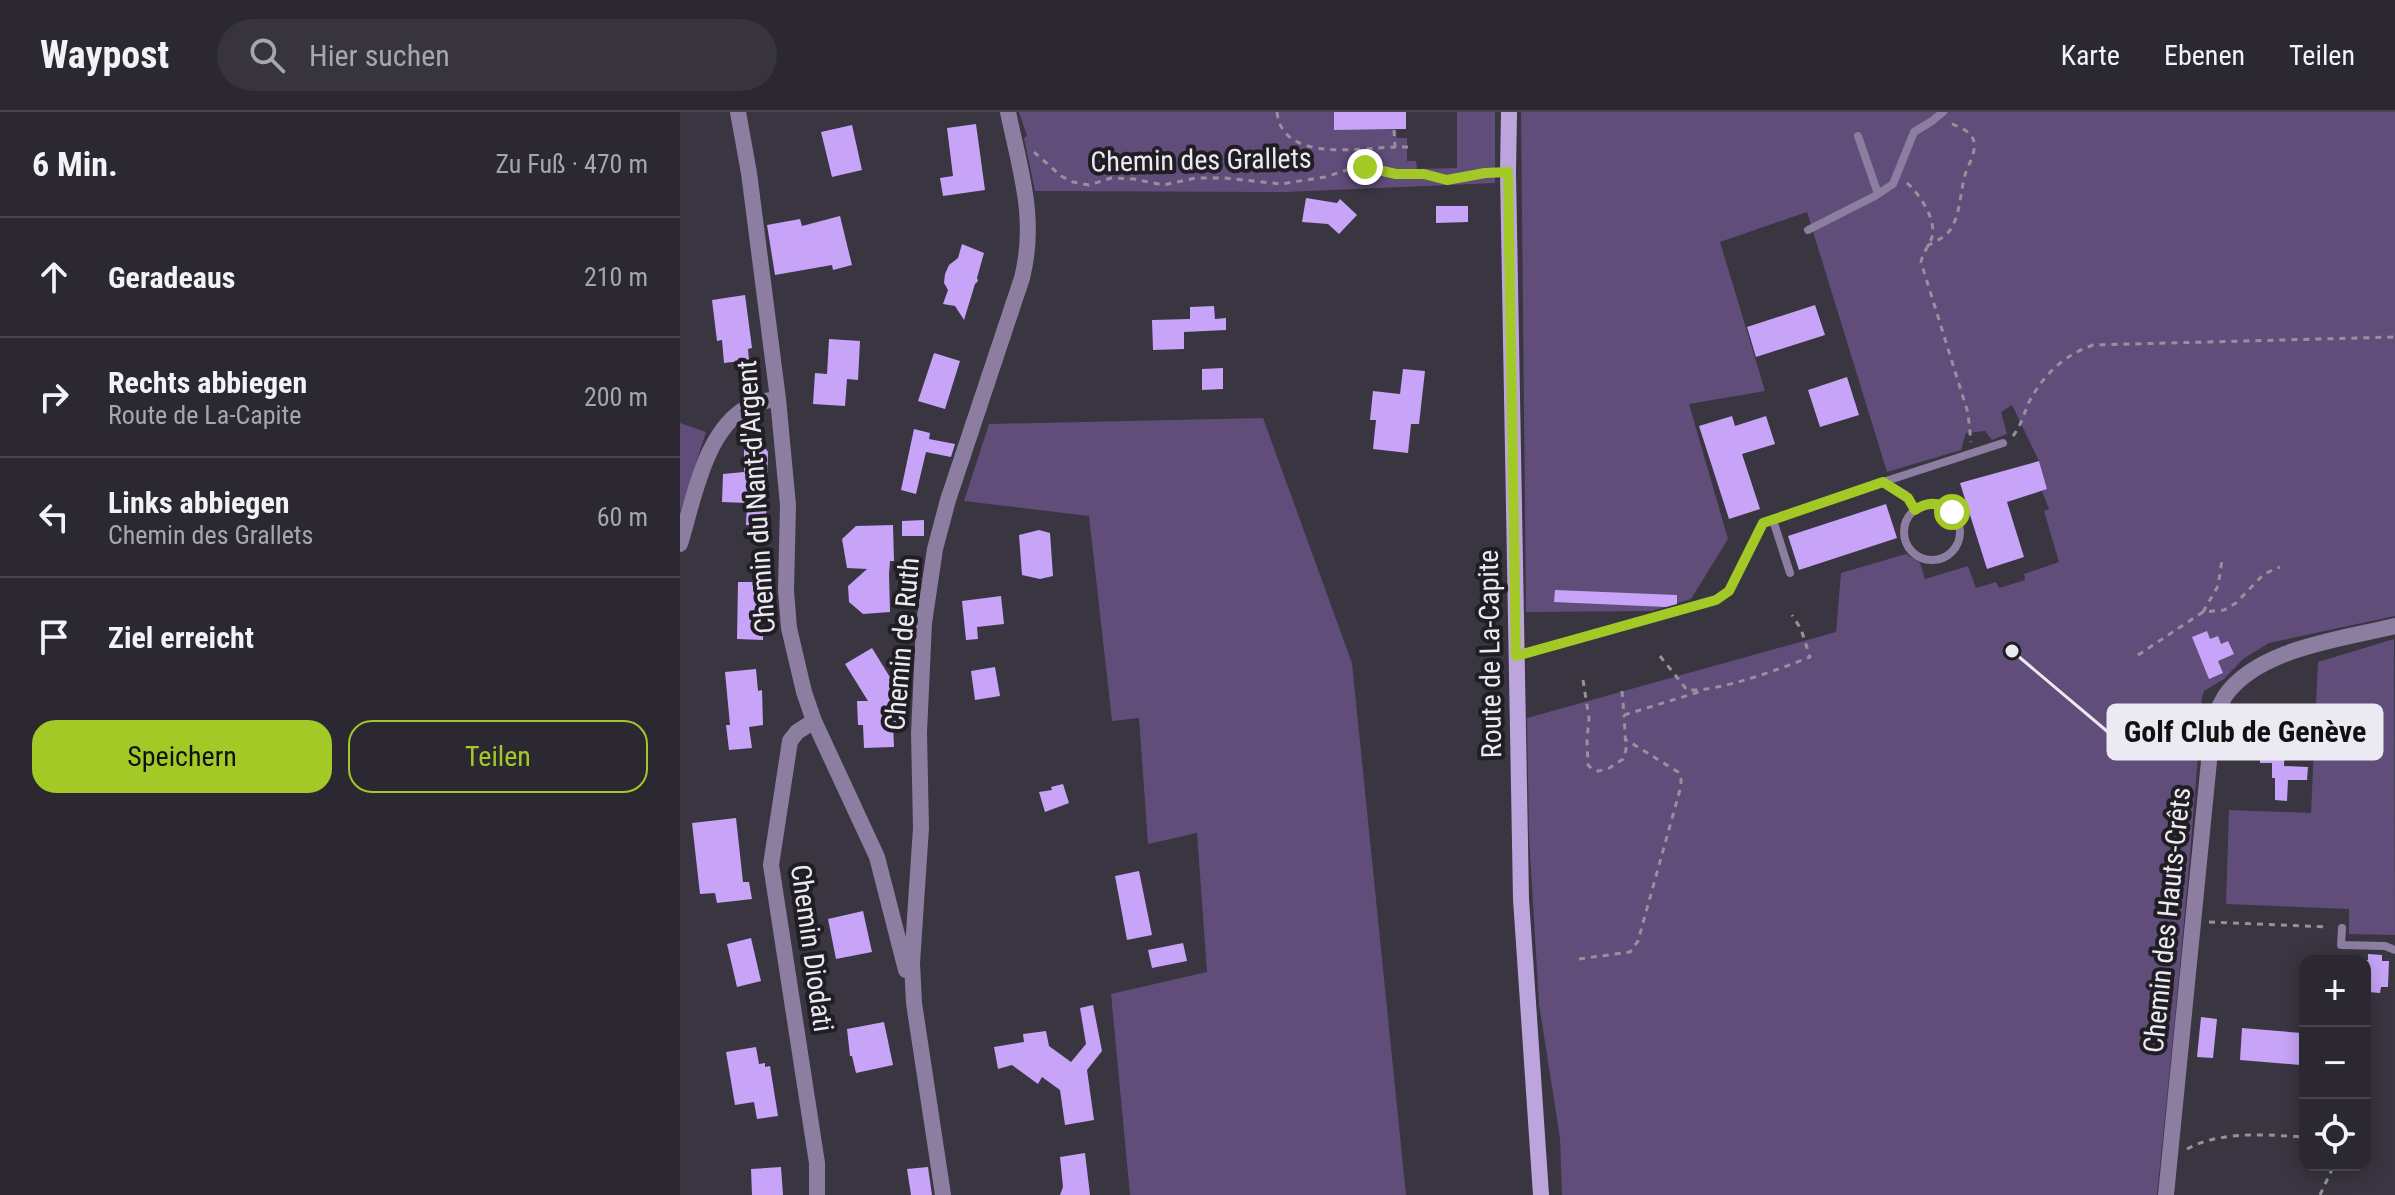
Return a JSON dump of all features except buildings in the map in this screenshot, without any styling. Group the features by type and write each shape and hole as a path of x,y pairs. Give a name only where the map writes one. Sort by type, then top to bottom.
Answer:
{"street":[{"name":"Chemin du Nant-d'Argent","path":"738,112 749,173 778,399 788,505 786,591 789,628 814,721 877,857 914,1003"},
{"name":"Chemin de Ruth","path":"943,1195 914,1003 913,931 921,828 920,692 924,623 935,549 948,500 1028,252 1025,182 1008,112"},
{"name":"Route de La-Capite","path":"1509,112 1521,899 1541,1195"},
{"path":"680,544 709,454 718,436 747,407 778,399"},
{"name":"Chemin des Hauts-Crêts","path":"2166,1195 2215,716 2225,697 2243,678 2267,662 2314,646 2395,626"},
{"name":"Chemin Diodati","path":"814,721 790,741 771,865 817,1163 817,1195"}],"lane":[{"path":"1808,230 1878,194 1895,181 1914,132 1940,115"},
{"path":"1858,136 1878,194"},
{"path":"1516,656 1716,600 1729,591 1763,523 2003,443"},
{"path":"1883,482 1908,498 1915,510"},
{"path":"1933,504 1945,506 1952,512 1958,520 1960,533 1952,552 1931,560 1911,550 1904,530 1915,510 1933,504"},
{"path":"1773,520 1790,573"},
{"path":"2342,928 2341,945 2385,946 2395,950"}],"path":[{"path":"1277,112 1281,129 1288,138 1299,144 1319,148 1411,147"},
{"path":"1927,246 1940,240 1951,228 1974,149 1972,137 1940,115"},
{"path":"1394,130 1395,147"},
{"name":"Chemin des Grallets","path":"1032,149 1061,176 1089,185 1111,178 1163,185 1196,178 1293,183 1358,167 1396,174 1424,174 1447,180 1508,172"},
{"path":"1895,181 1908,183 1920,198 1933,232 1921,262 1968,413 1972,453"},
{"path":"2003,443 2015,434 2029,402 2051,369 2065,358 2093,345 2395,337"},
{"path":"2138,655 2203,612 2218,586 2222,560"},
{"path":"2203,612 2224,610 2264,574 2280,567"},
{"path":"1624,715 1810,657 1801,629 1792,615"},
{"path":"1660,656 1687,690 1706,690"},
{"path":"1583,680 1589,718 1588,765 1598,771 1608,769 1623,759 1626,750 1622,691"},
{"path":"1579,959 1630,952 1638,941 1681,786 1678,772 1625,739"},
{"path":"2193,922 2342,928"},
{"path":"2186,1149 2203,1140 2217,1138 2299,1137"},
{"path":"2320,1195 2331,1171"}],"shaded area":[{"path":"1019,112 1334,112 1334,129 1396,130 1397,138 1407,138 1407,161 1416,161 1417,169 1457,168 1457,112 1495,112 1495,183 1285,192 1035,191 1024,138 1027,136"},
{"path":"1521,112 2395,112 2395,616 2269,643 2243,659 2224,679 2204,691 2157,1195 1562,1195 1560,1138 1539,1004 1529,836 1527,718 1836,632 1841,573 1906,554 1920,563 1925,579 1968,566 1976,588 1996,582 1999,588 2025,580 2024,574 2059,562 2044,511 2049,509 2042,491 2047,489 2039,461 2012,405 2001,412 2007,434 1992,440 1985,431 1966,433 1961,450 1887,472 1807,212 1720,242 1765,391 1689,404 1728,539 1691,599 1652,611 1526,612"},
{"path":"1263,418 1352,663 1406,1195 1130,1195 1111,994 1207,972 1197,833 1148,844 1139,718 1112,721 1089,516 964,501 989,424"},
{"path":"680,423 706,432 680,512"},
{"path":"2394,639 2395,935 2349,934 2349,909 2226,904 2229,810 2311,813 2318,662"}],"place":[{"name":"Golf Club de Genève","path":"2012,651"}],"route":[{"path":"1365,167 1447,180 1508,172 1516,656 1716,600 1729,591 1763,523 1860,489 1883,482 1903,493 1915,510 1926,504 1939,504 1952,512"}]}
